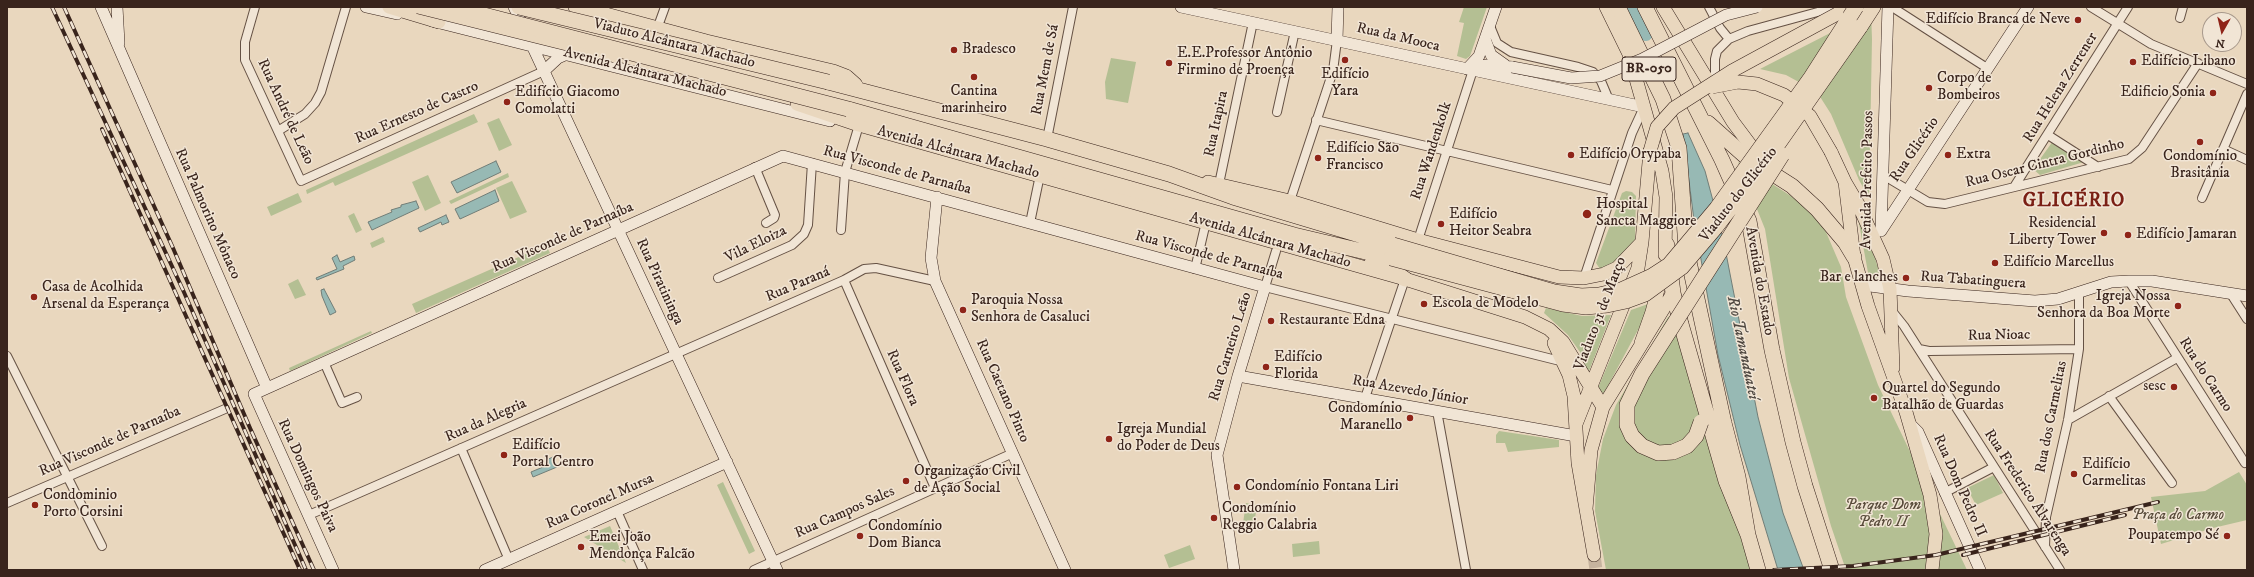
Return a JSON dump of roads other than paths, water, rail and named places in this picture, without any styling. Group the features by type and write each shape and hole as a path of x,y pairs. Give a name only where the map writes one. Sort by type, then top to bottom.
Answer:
{"highway":[{"name":"Viaduto Alcântara Machado","path":"453,7 848,109"},
{"name":"Viaduto Alcântara Machado","path":"520,7 828,82"},
{"path":"576,7 658,29 833,72 846,78 859,89"},
{"name":"BR-050","path":"1618,7 1658,88 1675,134 1682,167 1684,234 1724,424 1738,477 1748,536 1758,570"},
{"name":"Avenida do Estado","path":"1645,7 1696,112 1722,160 1749,221 1772,350 1793,442 1805,486 1832,570"},
{"name":"Viaduto do Glicério","path":"1392,252 1554,292 1581,296 1599,295 1621,290 1652,276 1669,265 1717,208 1810,79 1856,7"},
{"name":"Viaduto do Glicério","path":"1392,252 1563,304 1586,307 1607,305 1626,301 1644,294 1682,267 1716,227 1762,167 1860,28 1873,7"},
{"path":"1705,403 1696,436 1687,446 1673,452 1658,453 1642,446 1632,436 1627,425 1627,405 1642,374 1845,58 1860,28"},
{"name":"Avenida Alcântara Machado","path":"828,82 1047,139 1169,174 1392,252"},
{"path":"889,120 920,105"},
{"name":"Avenida Alcântara Machado","path":"848,109 1294,235 1392,252"},
{"path":"1696,112 1726,141 1745,156 1792,186 1832,224 1854,257"},
{"path":"1673,293 1678,275 1684,234"},
{"path":"1294,235 1335,252 1391,269 1405,279"},
{"path":"1667,246 1673,293 1726,481 1748,536"}],"main road":[{"path":"389,7 417,11 439,22"},
{"path":"1606,7 1628,54 1664,182 1667,246 1656,298 1641,343"},
{"path":"1663,7 1718,99 1754,150 1792,186"},
{"name":"Viaduto 31 de Março","path":"1576,430 1591,385 1638,268 1643,237 1650,151 1658,127 1674,108 1701,90 1808,31 1837,14 1845,7"},
{"name":"Viaduto Alcântara Machado","path":"417,11 797,104 857,125"},
{"name":"Viaduto 31 de Março","path":"1701,90 1738,82 1756,84 1784,95 1810,116 1819,128 1858,204 1883,259"},
{"name":"Avenida Alcântara Machado","path":"857,125 1040,175 1405,279 1525,317 1554,332 1563,342 1591,385 1603,407"},
{"name":"Avenida Alcântara Machado","path":"1169,174 1290,201 1418,240 1543,274 1584,278 1604,274 1617,268 1643,237"},
{"name":"Rua Dom Pedro II","path":"1845,181 1854,257 1861,282 1909,423"},
{"name":"Avenida Prefeito Passos","path":"1883,259 1890,289 1892,311 1893,376"},
{"path":"1586,509 1591,450 1603,407 1673,293"},
{"path":"1543,326 1565,362 1574,396 1580,477 1594,555"},
{"path":"1909,423 1930,495 1935,519 1936,544 1932,570"}],"street":[{"name":"Rua Palmorino Mônaco","path":"101,7 267,388"},
{"name":"Rua Palmorino Mônaco","path":"117,7 120,52"},
{"name":"Rua André de Leão","path":"255,7 245,42 245,60 301,181"},
{"path":"278,132 305,114 315,103 321,92 346,7"},
{"name":"Avenida Alcântara Machado","path":"366,7 481,32 831,121 857,125"},
{"path":"481,32 485,25 482,7"},
{"name":"Rua Piratininga","path":"514,7 775,565"},
{"path":"538,7 537,12 547,43 554,50"},
{"path":"658,29 665,7"},
{"name":"Rua Mem de Sá","path":"1047,139 1073,7"},
{"name":"Rua da Mooca","path":"1186,7 1644,107"},
{"path":"1290,201 1336,60 1338,7"},
{"name":"Rua Wandenkolk","path":"1418,240 1448,151 1470,69 1476,61 1496,7"},
{"path":"1709,7 1720,28 1729,39"},
{"path":"1470,69 1487,65 1510,66 1571,78 1600,76 1642,59 1726,15 1757,7"},
{"path":"1718,99 1714,79 1715,59 1717,51 1729,39 1748,31 1836,7"},
{"name":"Avenida Prefeito Passos","path":"1883,259 1881,231 1888,7"},
{"path":"1892,7 1987,68"},
{"name":"Rua Glicério","path":"1881,231 1907,189 2028,7"},
{"path":"2091,7 2151,44 2247,84"},
{"name":"Rua Helena Zerrener","path":"2014,187 2128,7"},
{"path":"2180,18 2183,7"},
{"name":"Rua Itapira","path":"1219,184 1253,22"},
{"path":"1490,25 1497,44 1511,52 1594,72 1601,81 1608,100"},
{"path":"1277,112 1295,31"},
{"path":"1485,39 1491,55 1510,66"},
{"path":"544,71 558,58 567,54"},
{"name":"Rua Oscar Cintra Gordinho","path":"1883,175 1928,202 1936,204 2129,159 2139,152 2198,63"},
{"name":"Rua Ernesto de Castro","path":"301,181 544,71"},
{"path":"2202,198 2247,94"},
{"path":"1584,278 1612,190 1644,107"},
{"path":"1316,120 1612,190"},
{"path":"832,229 843,230 845,172 857,125"},
{"path":"2048,135 2098,167"},
{"path":"2223,149 2247,160"},
{"name":"Rua Visconde de Parnaíba","path":"254,395 755,167 783,156 1195,269 1565,362"},
{"name":"Vila Eloiza","path":"718,278 792,245 804,234 808,225 812,163"},
{"path":"755,167 775,215 774,218 766,223"},
{"path":"1030,223 1040,175"},
{"name":"Rua Caetano Pinto","path":"937,197 931,258 935,281 1065,570"},
{"path":"1195,269 1206,222"},
{"name":"Rua Carneiro Leão","path":"1234,570 1217,455 1238,376 1276,251"},
{"name":"Rua Paraná","path":"675,353 844,280 870,267 935,281"},
{"path":"1365,398 1405,279"},
{"name":"Rua Flora","path":"844,280 935,488"},
{"name":"Rua Tabatinguera","path":"1861,282 1870,286 1890,289 2035,301 2058,299 2111,282 2129,280 2152,281 2247,296"},
{"name":"Rua do Carmo","path":"2129,280 2246,462"},
{"name":"Rua dos Carmelitas","path":"2045,547 2046,517 2068,420 2079,349 2079,292"},
{"path":"2232,294 2247,319"},
{"name":"Rua Frederico Alvarenga","path":"1892,311 1919,349 2060,570"},
{"name":"Rua Nioac","path":"1919,349 1929,351 2079,349"},
{"name":"Rua da Alegria","path":"309,515 675,353"},
{"path":"7,356 102,546"},
{"path":"2068,420 2178,358"},
{"path":"324,362 342,403 357,397"},
{"name":"Rua Azevedo Júnior","path":"1238,376 1437,411 1576,430"},
{"name":"Rua Domingos Paiva","path":"254,395 333,570"},
{"path":"2109,396 2172,483"},
{"name":"Rua Visconde de Parnaíba","path":"7,503 225,409"},
{"path":"1437,411 1466,570"},
{"name":"Rua Dom Pedro II","path":"1909,423 1918,432 1944,493 1980,570"},
{"path":"461,448 509,560"},
{"name":"Rua Campos Sales","path":"754,570 775,565 935,488 1013,453"},
{"name":"Rua Coronel Mursa","path":"485,570 727,462"},
{"path":"1944,493 1994,467"},
{"path":"617,511 643,570"}],"water":[{"name":"Rio Tamanduateí","path":"1688,133 1705,171 1723,238 1758,417 1783,513 1804,570 1778,570 1740,445 1718,355 1694,220 1683,134"},
{"path":"496,161 501,172 457,193 451,182"},
{"path":"495,190 499,201 460,219 455,209"},
{"path":"416,201 419,208 372,230 368,222 392,212 391,210 401,207 401,205"},
{"path":"446,215 449,222 442,225 441,222 420,232 418,228"},
{"path":"337,255 340,262 354,256 355,260 343,266 344,269 317,280 316,278 337,269 332,258"},
{"path":"324,289 336,312 330,315 322,296 321,290"},
{"path":"553,457 557,467 533,477 531,472 548,465 546,460"}],"waterway":[{"name":"Rio Tamanduateí","path":"1632,7 1646,34"}],"tunnel":[{"path":"1594,555 1596,570"}],"railway":[{"path":"52,7 183,290 306,570"},
{"path":"64,7 173,248 250,428 314,570"},
{"path":"102,129 300,570"},
{"path":"1774,570 1853,566 1936,555 2158,502"},
{"path":"1963,555 2125,515"}],"place":[{"name":"Edifício Branca de Neve","path":"2078,20"},
{"name":"Bradesco","path":"954,50"},
{"name":"Edifício Yara","path":"1345,60"},
{"name":"Edifício Libano","path":"2133,62"},
{"name":"E.E.Professor Antônio Firmino de Proença","path":"1169,63"},
{"name":"Cantina marinheiro","path":"974,77"},
{"name":"Corpo de Bombeiros","path":"1929,88"},
{"name":"Edificio Sonia","path":"2213,93"},
{"name":"Edifício Giacomo Comolatti","path":"507,102"},
{"name":"Condomínio Brasitânia","path":"2200,142"},
{"name":"Edifício Orypaba","path":"1571,155"},
{"name":"Extra","path":"1948,155"},
{"name":"Edifício São Francisco","path":"1318,158"},
{"name":"Hospital Sancta Maggiore","path":"1587,214"},
{"name":"Edifício Heitor Seabra","path":"1441,224"},
{"name":"Residencial Liberty Tower","path":"2104,233"},
{"name":"Edifício Jamaran","path":"2128,235"},
{"name":"Edifício Marcellus","path":"1995,263"},
{"name":"Bar e lanches","path":"1906,278"},
{"name":"Casa de Acolhida Arsenal da Esperança","path":"34,297"},
{"name":"Escola de Modelo","path":"1424,304"},
{"name":"Igreja Nossa Senhora da Boa Morte","path":"2178,306"},
{"name":"Paroquia Nossa Senhora de Casaluci","path":"963,310"},
{"name":"Restaurante Edna","path":"1271,321"},
{"name":"Edifício Florida","path":"1266,367"},
{"name":"sesc","path":"2174,387"},
{"name":"Quartel do Segundo Batalhão de Guardas","path":"1874,398"},
{"name":"Condomínio Maranello","path":"1410,418"},
{"name":"Igreja Mundial do Poder de Deus","path":"1109,439"},
{"name":"Edifício Portal Centro","path":"504,455"},
{"name":"Edifício Carmelitas","path":"2074,474"},
{"name":"Organização Civil de Ação Social","path":"906,481"},
{"name":"Condomínio Fontana Liri","path":"1237,487"},
{"name":"Condominio Porto Corsini","path":"35,505"},
{"name":"Condomínio Reggio Calabria","path":"1214,518"},
{"name":"Condomínio Dom Bianca","path":"860,536"},
{"name":"Poupatempo Sé","path":"2227,536"},
{"name":"Emei João Mendonça Falcão","path":"581,547"}],"district":[{"name":"GLICÉRIO","path":"2074,202"}],"park label":[{"name":"Parque Dom Pedro II","path":"1883,514"},
{"name":"Praça do Carmo","path":"2178,516"}]}
